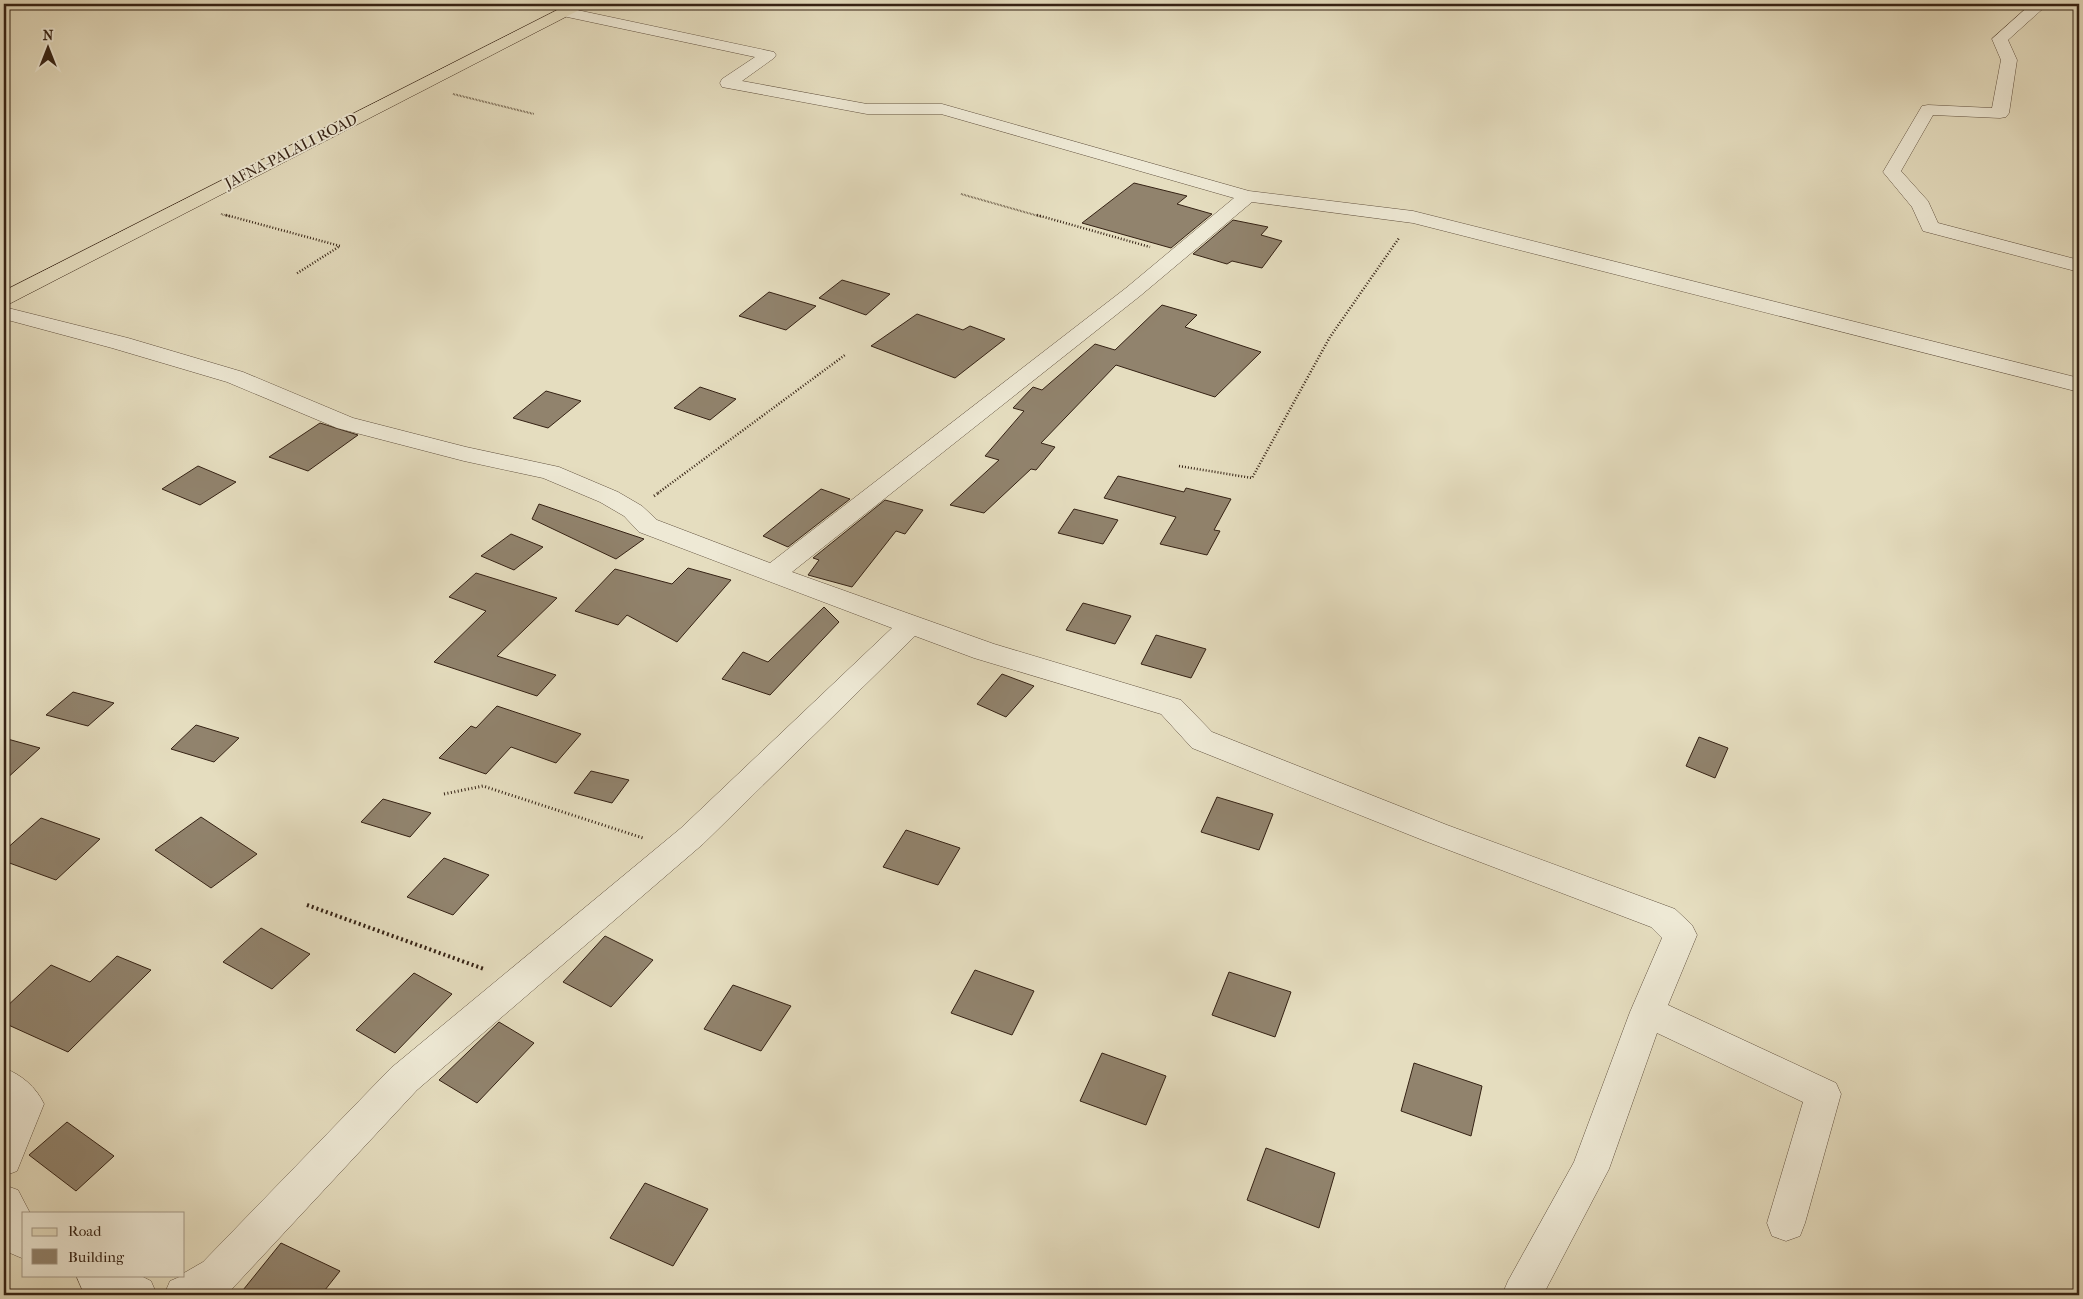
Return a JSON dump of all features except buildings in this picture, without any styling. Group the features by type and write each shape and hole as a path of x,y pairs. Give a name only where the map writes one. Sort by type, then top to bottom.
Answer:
{"main road":[{"name":"JAFNA-PALALI ROAD","path":"4,300 187,204 572,8"}],"street":[{"path":"2040,4 2000,39 2009,60 2000,113 1928,110 1892,172 1921,205 1930,226 2079,266"},
{"path":"572,8 768,55 728,83 867,109 942,109 1248,196 1413,217 2079,385"},
{"path":"774,573 1042,364 1248,196"},
{"path":"4,313 120,343 235,377 345,422 464,454 550,472 608,497 633,511 648,526 846,602 984,651 1171,707 1202,740 1436,833 1663,918 1680,935 1648,1012 1590,1169 1522,1295"},
{"path":"184,1295 217,1276 404,1078 677,849 911,625"},
{"path":"1648,1012 1822,1094 1786,1223"},
{"path":"4,1084 26,1104 4,1159"},
{"path":"4,1203 22,1236"},
{"path":"98,1276 137,1295"}],"path":[{"path":"418,86 534,114"},
{"path":"961,194 1177,255"},
{"path":"187,204 340,246 296,274"},
{"path":"1179,466 1252,478 1330,337 1413,217"},
{"path":"633,511 844,355"},
{"path":"444,794 483,786 677,849"},
{"path":"307,905 518,981"}]}
